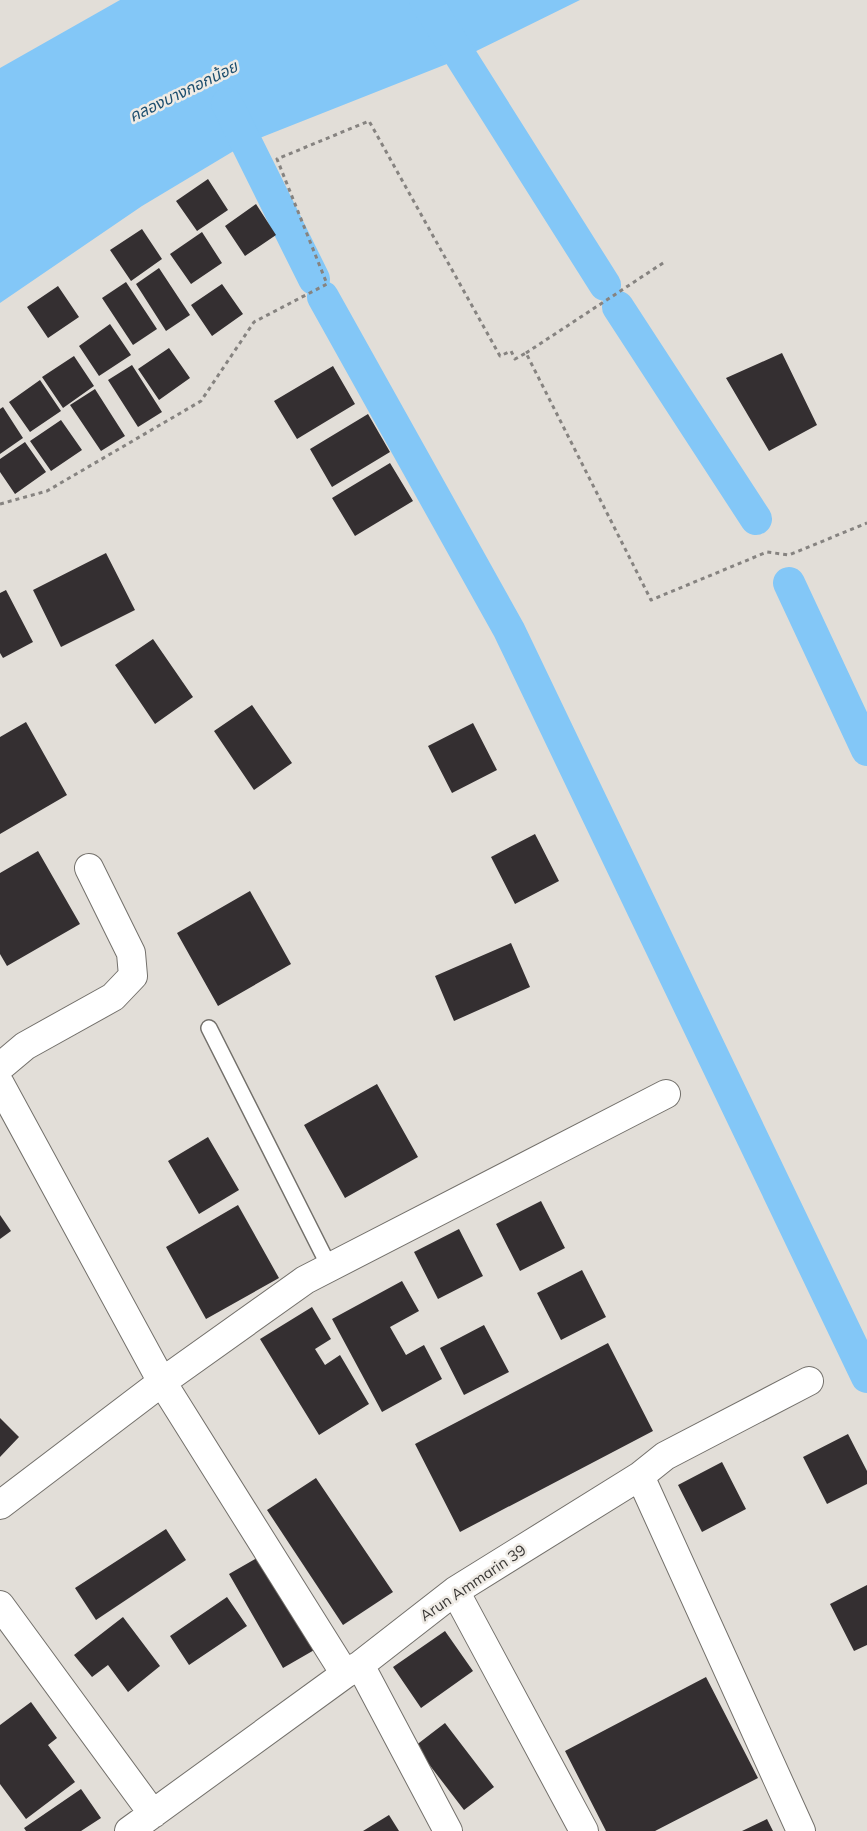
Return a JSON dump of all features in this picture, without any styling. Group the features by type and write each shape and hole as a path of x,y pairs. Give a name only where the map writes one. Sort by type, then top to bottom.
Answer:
{"street":[{"path":"0,1067 25,1046 113,997 133,976 131,953 89,868"},
{"path":"0,1084 162,1382 353,1669 448,1831"},
{"path":"0,1504 162,1382 305,1280 666,1094"},
{"name":"Arun Ammarin 39","path":"129,1831 353,1669 455,1592 640,1476 665,1456 809,1381"},
{"path":"640,1476 801,1831"},
{"path":"455,1592 584,1831"},
{"path":"0,1605 152,1814"}],"lane":[{"path":"209,1028 330,1268"}],"path":[{"path":"0,504 47,491 201,401 254,322 327,284 276,159 369,121 500,356 511,352 516,359 666,261"},
{"path":"526,353 651,600 767,552 789,555 867,523"}],"water":[{"name":"คลองบางกอกน้อย","path":"120,0 580,0 462,58 247,143 142,206 0,303 0,68"}],"building":[{"path":"208,179 228,210 197,231 176,201"},
{"path":"256,204 276,235 245,256 225,226"},
{"path":"142,229 162,259 131,281 110,250"},
{"path":"202,232 222,263 191,284 170,254"},
{"path":"159,268 190,315 166,331 136,284"},
{"path":"126,282 157,329 133,345 102,298"},
{"path":"222,284 243,314 212,336 191,305"},
{"path":"58,286 79,317 48,338 27,307"},
{"path":"110,324 131,355 99,376 79,346"},
{"path":"169,348 190,378 159,400 138,369"},
{"path":"782,353 817,425 769,451 726,378"},
{"path":"74,356 94,386 63,408 42,377"},
{"path":"132,365 162,412 138,427 108,380"},
{"path":"333,366 355,404 297,439 274,401"},
{"path":"40,380 61,411 30,432 9,402"},
{"path":"95,389 125,436 101,451 70,405"},
{"path":"3,407 23,438 0,454 0,409"},
{"path":"368,414 390,452 332,487 310,449"},
{"path":"61,420 82,450 51,471 30,441"},
{"path":"25,442 46,472 15,494 0,472 0,459"},
{"path":"390,463 413,501 355,536 332,498"},
{"path":"106,553 135,610 61,647 33,590"},
{"path":"6,590 33,642 3,658 0,653 0,593"},
{"path":"153,639 193,697 155,724 115,665"},
{"path":"252,705 292,763 254,790 214,731"},
{"path":"26,722 67,795 0,834 0,737"},
{"path":"473,723 497,770 452,793 428,746"},
{"path":"535,834 559,881 515,904 491,857"},
{"path":"38,851 80,924 7,966 0,954 0,873"},
{"path":"250,891 291,964 218,1006 177,933"},
{"path":"511,943 530,987 454,1021 435,976"},
{"path":"377,1084 418,1157 345,1198 304,1125"},
{"path":"208,1137 239,1190 199,1214 168,1161"},
{"path":"541,1201 565,1248 520,1271 496,1224"},
{"path":"238,1205 279,1278 206,1319 166,1247"},
{"path":"0,1215 11,1231 0,1239"},
{"path":"459,1229 483,1276 438,1299 414,1252"},
{"path":"582,1270 606,1317 561,1340 537,1293"},
{"path":"402,1281 419,1311 390,1327 406,1355 424,1345 442,1379 382,1412 332,1319"},
{"path":"312,1307 331,1339 315,1349 325,1365 340,1355 369,1404 319,1435 260,1339"},
{"path":"484,1325 509,1372 464,1395 440,1348"},
{"path":"608,1343 653,1431 460,1532 415,1444"},
{"path":"0,1418 19,1437 0,1457"},
{"path":"848,1434 867,1471 867,1484 827,1504 803,1457"},
{"path":"722,1462 746,1509 702,1532 678,1485"},
{"path":"316,1478 393,1592 343,1625 267,1510"},
{"path":"166,1529 186,1560 96,1620 75,1588"},
{"path":"262,1555 316,1649 283,1668 229,1574"},
{"path":"867,1585 867,1645 854,1651 830,1604"},
{"path":"227,1597 247,1626 189,1665 170,1636"},
{"path":"123,1617 160,1666 128,1692 108,1665 92,1677 74,1655"},
{"path":"445,1631 473,1671 421,1708 393,1667"},
{"path":"706,1677 758,1778 655,1831 606,1831 565,1751"},
{"path":"31,1702 57,1738 48,1745 75,1782 26,1819 0,1784 0,1725"},
{"path":"445,1723 494,1787 464,1810 415,1746"},
{"path":"81,1789 101,1818 81,1831 26,1831 24,1828"},
{"path":"389,1815 399,1831 363,1831"},
{"path":"767,1819 773,1831 742,1831"}],"waterway":[{"path":"425,0 605,285"},
{"path":"227,104 314,279"},
{"path":"323,297 509,630 867,1377"},
{"path":"618,307 756,519"},
{"path":"789,583 867,750"}]}
